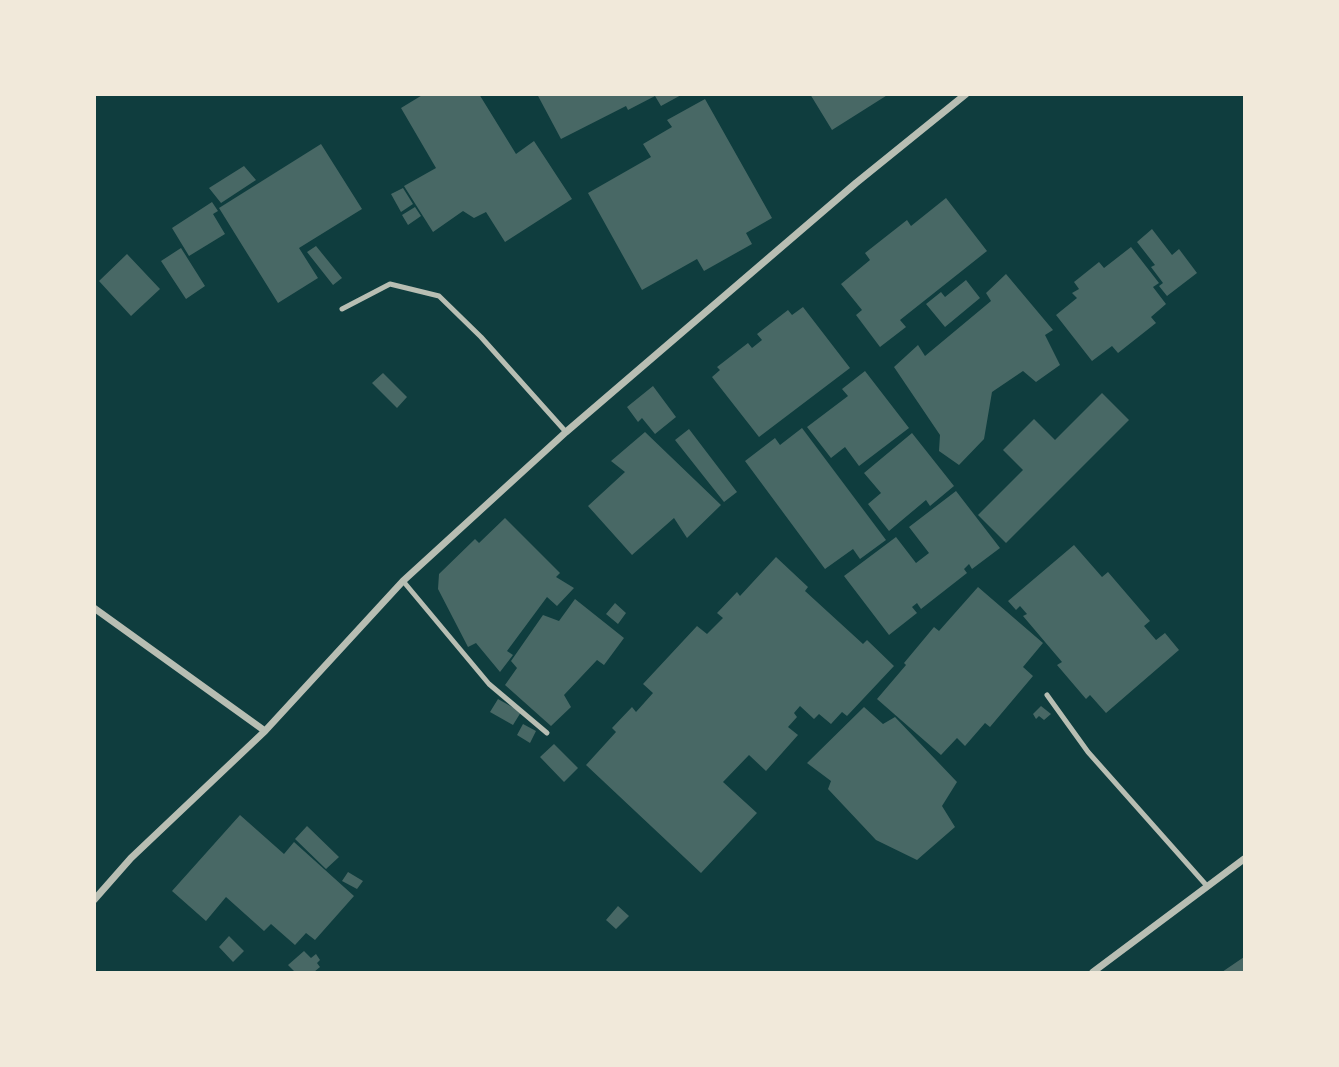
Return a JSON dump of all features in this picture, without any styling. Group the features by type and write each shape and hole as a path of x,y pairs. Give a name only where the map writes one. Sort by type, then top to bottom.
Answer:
{"street":[{"path":"94,900 131,858 265,732 403,581 566,432 856,183 966,94"},
{"path":"94,608 265,732"},
{"path":"1093,972 1244,859"}],"lane":[{"path":"342,309 390,284 439,296 481,337 566,432"},
{"path":"403,581 489,684 547,733"},
{"path":"1047,695 1088,752 1207,886"}],"building":[{"path":"424,94 479,94 516,154 534,141 572,199 505,242 486,212 474,218 463,211 433,232 404,186 436,168 401,108"},
{"path":"537,94 683,94 661,106 655,96 628,110 626,106 561,139"},
{"path":"810,94 889,94 832,130"},
{"path":"705,99 772,218 746,233 752,244 704,271 697,259 642,290 588,193 651,157 643,144 672,127 667,120"},
{"path":"321,144 362,209 299,248 318,278 278,303 219,208"},
{"path":"244,166 256,180 221,203 209,188"},
{"path":"403,188 413,204 401,212 391,194"},
{"path":"946,198 987,251 900,320 906,327 880,347 856,315 862,310 841,284 870,260 865,253 907,220 911,226"},
{"path":"212,202 218,211 213,214 225,234 189,256 172,228"},
{"path":"415,207 421,216 408,225 402,215"},
{"path":"1152,229 1172,255 1179,249 1197,273 1167,296 1159,286 1163,283 1151,267 1155,265 1137,242"},
{"path":"316,246 342,278 333,285 307,252"},
{"path":"1131,247 1159,283 1153,287 1166,304 1151,317 1156,323 1118,353 1112,346 1092,361 1056,315 1077,298 1072,293 1079,289 1074,282 1099,262 1104,268"},
{"path":"181,248 205,286 186,299 161,261"},
{"path":"127,254 160,289 131,316 99,281"},
{"path":"1006,274 1053,330 1045,335 1060,365 1036,382 1023,371 992,392 984,439 959,465 939,451 940,435 894,367 918,345 925,356 991,301 986,293"},
{"path":"966,280 980,298 945,327 926,304 941,292 945,297"},
{"path":"803,307 850,368 759,437 712,377 720,370 717,367 748,343 752,348 762,340 757,334 788,310 792,315"},
{"path":"865,371 909,428 859,466 845,447 831,458 807,427 848,396 842,389"},
{"path":"383,373 407,397 397,408 372,383"},
{"path":"653,386 676,417 655,434 642,418 638,422 627,407"},
{"path":"1102,393 1129,420 1006,543 978,515 1023,470 1003,450 1034,419 1055,440"},
{"path":"802,428 886,540 860,559 853,549 825,569 745,461 775,438 780,445"},
{"path":"689,429 737,492 724,502 675,440"},
{"path":"645,432 721,505 687,538 674,518 632,555 588,506 625,472 611,461"},
{"path":"912,433 954,486 930,506 926,500 889,531 868,504 881,493 864,473"},
{"path":"956,491 1000,548 972,569 969,564 964,569 967,573 921,609 917,603 912,607 917,613 889,635 844,576 896,537 916,563 929,553 909,527"},
{"path":"505,518 560,573 556,577 574,588 557,606 547,597 507,651 513,655 500,672 476,643 468,647 438,589 439,574 475,539 479,543"},
{"path":"1074,545 1102,577 1108,572 1150,621 1144,626 1156,640 1165,633 1179,650 1106,713 1090,695 1086,699 1057,665 1062,662 1023,616 1027,614 1020,606 1016,610 1008,601"},
{"path":"776,557 808,587 805,591 863,644 867,640 894,666 847,716 842,712 831,724 819,714 814,719 800,706 794,713 797,717 788,727 798,735 766,771 749,755 723,782 757,813 701,873 586,765 616,732 612,728 632,707 636,712 653,693 643,684 697,626 707,634 723,618 717,613 737,592 740,596"},
{"path":"978,587 1043,643 1023,667 1033,676 990,727 985,723 965,746 957,738 941,755 877,699 934,627 939,631"},
{"path":"575,599 624,638 604,665 597,660 564,695 571,707 551,726 505,685 517,668 511,661 543,615 559,621"},
{"path":"615,603 626,613 618,624 606,614"},
{"path":"498,699 521,712 513,725 490,712"},
{"path":"1041,706 1051,714 1044,720 1039,716 1036,719 1033,714"},
{"path":"864,707 883,724 895,717 957,782 942,806 955,827 917,860 876,840 828,789 831,781 807,763"},
{"path":"523,724 536,731 530,743 517,735"},
{"path":"554,744 578,768 564,782 540,757"},
{"path":"240,815 284,854 294,842 354,896 315,940 306,933 295,945 271,924 264,931 226,897 206,921 172,891"},
{"path":"307,826 339,857 326,869 295,839"},
{"path":"348,872 363,881 357,889 342,881"},
{"path":"618,906 629,916 616,929 606,920"},
{"path":"229,936 244,951 233,962 219,947"},
{"path":"304,951 311,958 316,954 320,960 317,963 320,967 314,972 295,972 288,965"},
{"path":"1244,957 1244,972 1222,972"}]}
